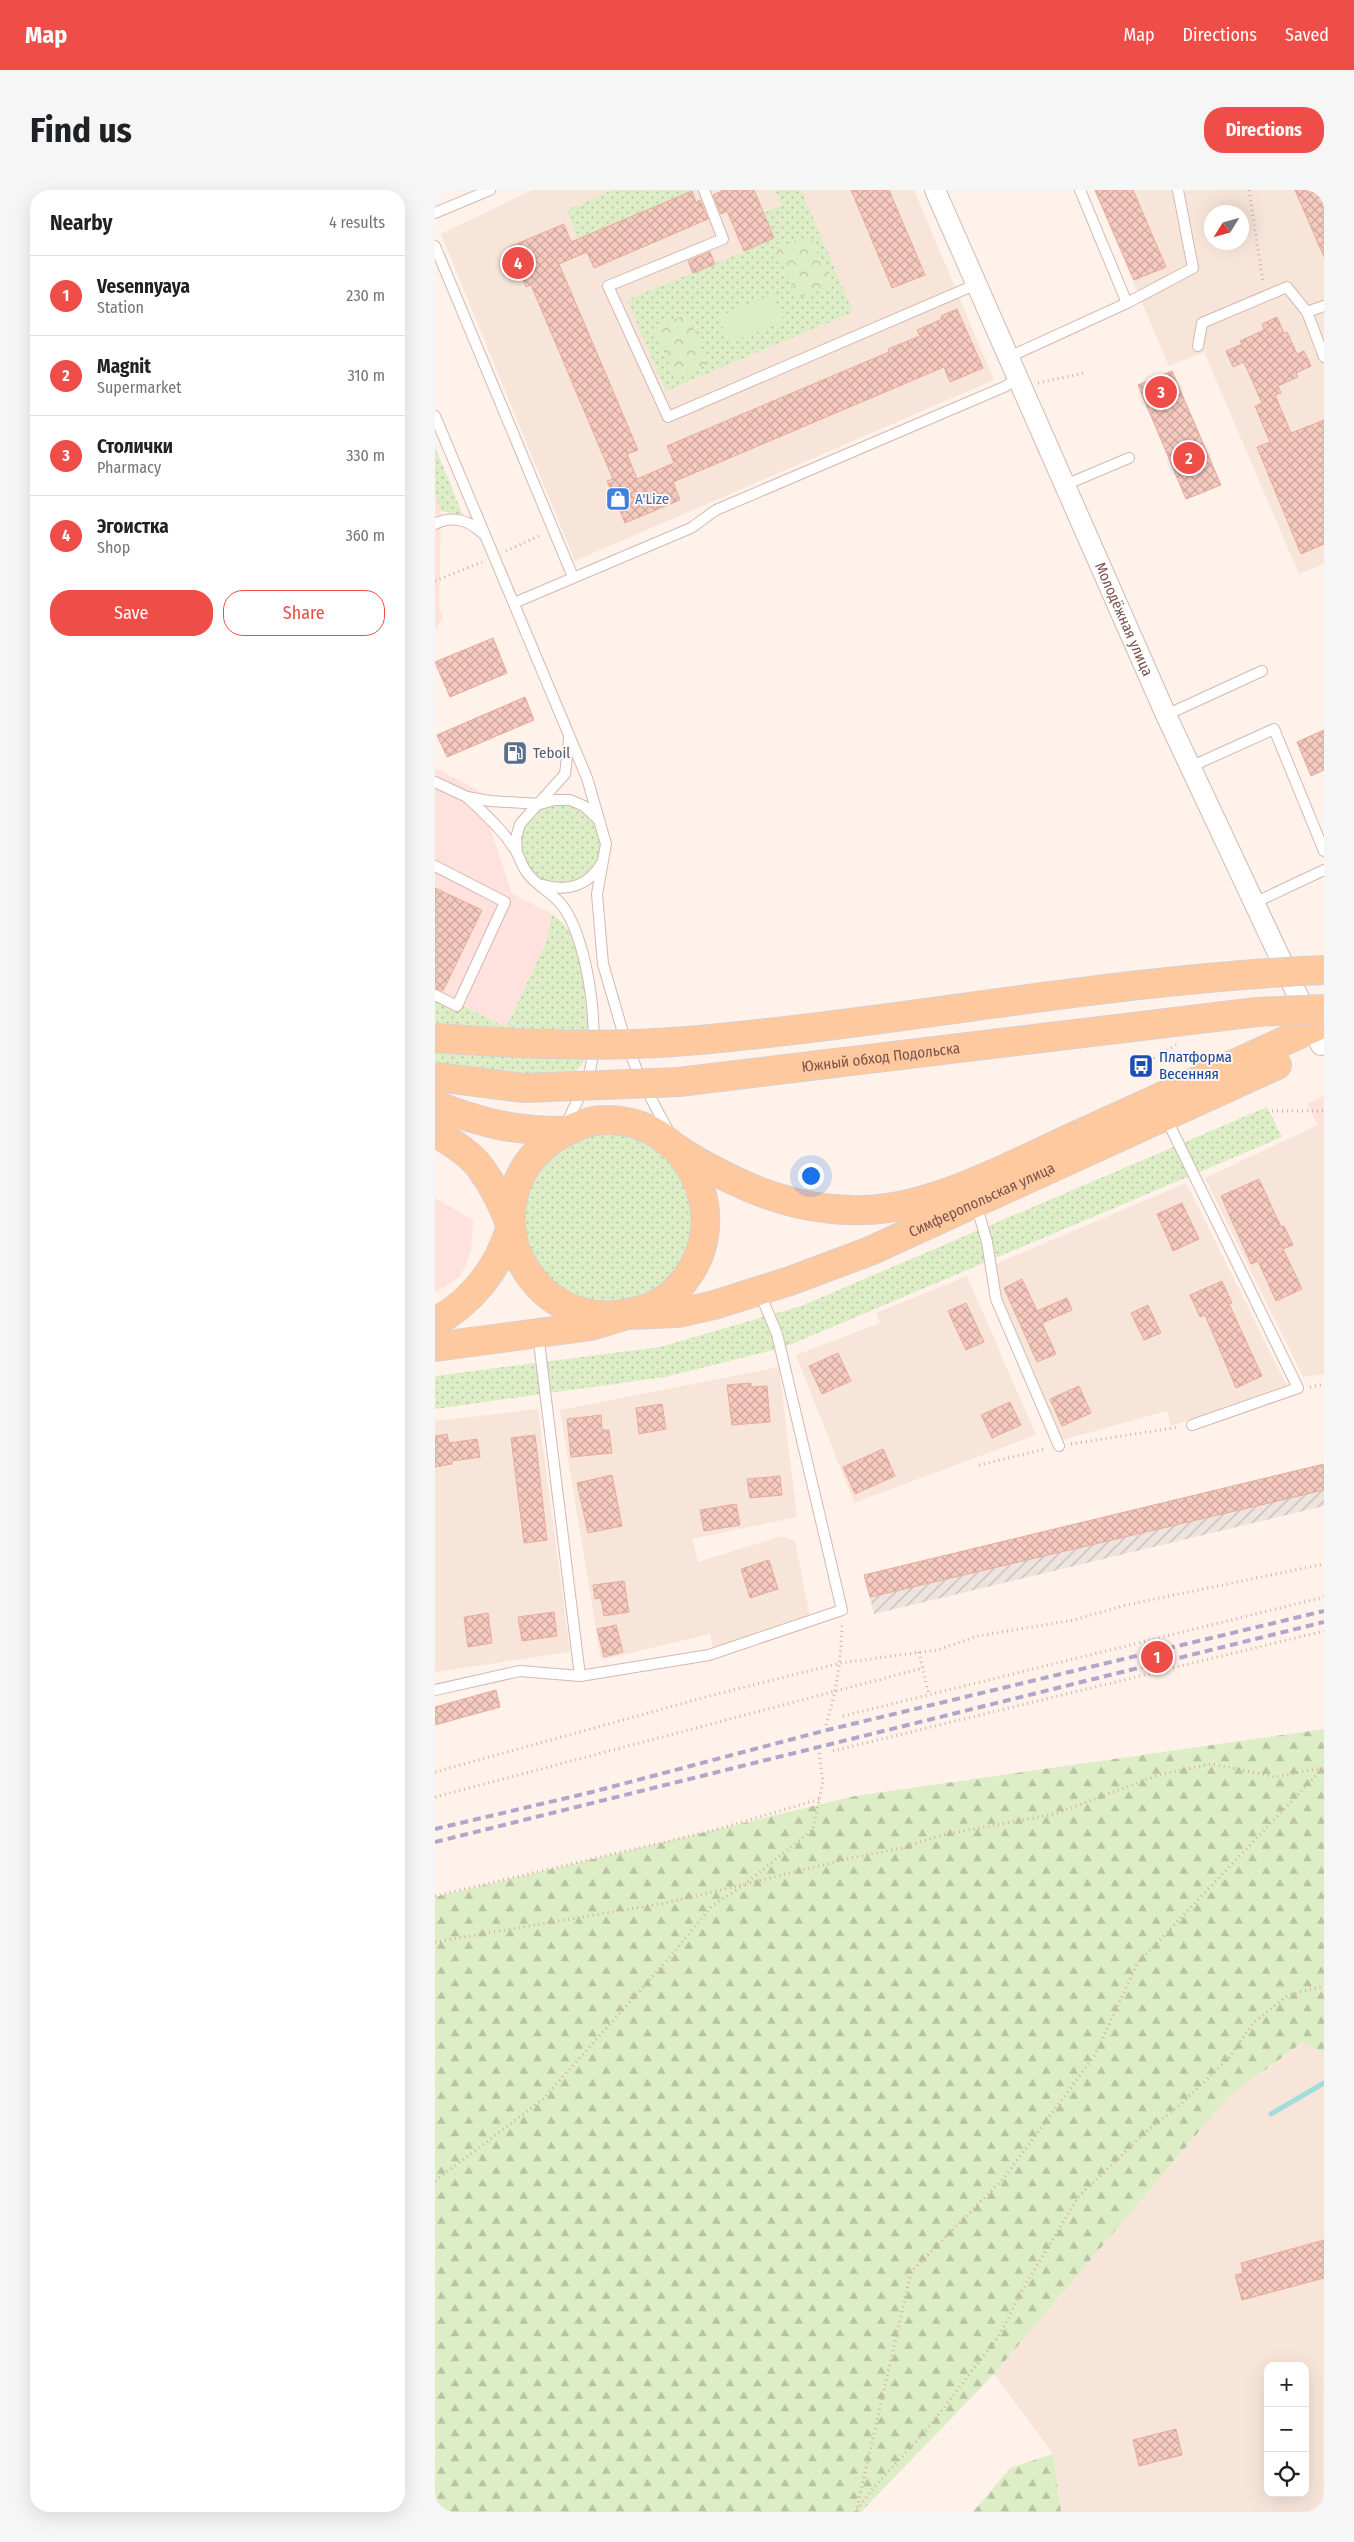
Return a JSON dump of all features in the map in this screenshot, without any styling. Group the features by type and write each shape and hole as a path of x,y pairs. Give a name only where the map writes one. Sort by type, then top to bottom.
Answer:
{"main road":[{"path":"435,1038 529,1045 685,1041 935,1013 1239,974 1324,970"},
{"name":"Южный обход Подольска","path":"435,1077 523,1088 679,1082 1257,1012 1321,1030"},
{"name":"Симферопольская улица","path":"677,1149 771,1196 813,1207 867,1210 924,1200 1003,1169 1321,1030"},
{"name":"Симферопольская улица","path":"627,1315 679,1313 714,1305 870,1251 1166,1117 1321,1030"},
{"path":"435,1105 495,1126 526,1131 563,1131"},
{"path":"435,1322 455,1312 475,1293 500,1253 511,1227 511,1204 517,1182 525,1168 544,1144 563,1131 586,1123 611,1120 635,1124 657,1134 677,1149 693,1170 703,1194 706,1220 702,1247 691,1271 674,1292 652,1306 591,1326 435,1347"},
{"path":"435,1132 457,1146 481,1168 497,1195 511,1227 516,1250 526,1271 541,1289 559,1303 581,1312 604,1316 627,1315"}],"street":[{"name":"Молодёжная улица","path":"935,190 1165,715 1254,903 1321,1030"}],"lane":[{"path":"435,213 490,190"},
{"path":"703,190 723,239 608,286 669,416 977,284"},
{"path":"1080,190 1127,303"},
{"path":"1009,357 1127,303 1193,268 1178,190"},
{"path":"435,246 573,577"},
{"path":"1199,346 1202,323 1266,298 1287,287 1307,312 1324,357"},
{"path":"1307,312 1324,306"},
{"path":"514,603 691,528 716,510 1004,387 1020,383"},
{"path":"435,416 569,735 603,829 606,844 597,894 603,964 613,1006 641,1080 663,1117 677,1149"},
{"path":"1065,484 1129,458"},
{"path":"436,522 445,520 462,521 476,528 485,536"},
{"path":"1165,715 1262,671"},
{"path":"1190,767 1274,729 1324,851"},
{"path":"563,1131 588,1076 593,1045 587,967 578,934 564,907 542,885 530,877 522,866 517,852 516,838 520,824 565,774 569,735"},
{"path":"435,782 467,797 490,802 540,804 555,800 570,800 584,806 596,816 603,829"},
{"path":"467,797 495,823 517,852"},
{"path":"542,885 556,889 570,888 584,883 596,873 603,859"},
{"path":"435,866 505,902 457,1006 435,995"},
{"path":"1254,903 1324,870"},
{"path":"1166,1117 1298,1388 1192,1425"},
{"path":"976,1203 987,1242 996,1299 1059,1446"},
{"path":"435,1690 520,1672 580,1676 709,1655 842,1610 777,1334 758,1290"},
{"path":"538,1333 580,1676"}],"path":[{"path":"1249,190 1266,298"},
{"path":"1020,383 1084,373"},
{"path":"1272,1111 1324,1111"},
{"path":"979,1465 1059,1446 1192,1425"},
{"path":"435,1772 713,1695 841,1663 937,1650 978,1636 1074,1620 1126,1605 1324,1564"},
{"path":"843,1716 1324,1597"},
{"path":"826,1725 836,1693 841,1663 842,1610"},
{"path":"833,1751 1324,1631"},
{"path":"919,1652 929,1695"},
{"path":"435,1797 836,1693 923,1668"},
{"path":"435,2181 543,2099 669,1958 711,1907 745,1884 813,1829 821,1799 823,1781 819,1753"},
{"path":"435,1942 665,1903 851,1858 902,1848 942,1835 1055,1814 1158,1775 1212,1764 1276,1777 1323,1768"},
{"path":"856,2512 911,2272 1003,2179 1089,2062 1137,1964 1323,1768"},
{"path":"435,1896 715,1830 821,1799"},
{"path":"856,2512 874,2487 925,2432 999,2336 1024,2287 1079,2196 1149,2128 1181,2104 1230,2057 1253,2023 1289,1996 1324,1986"}],"shaded area":[{"path":"532,190 914,190 994,380 575,561 441,234"},
{"path":"1094,190 1324,190 1324,564 1299,574 1204,352 1169,366"},
{"path":"435,497 441,511 439,609 443,616 435,631"},
{"path":"435,768 478,790 512,894 552,914 546,943 506,1027 435,990"},
{"path":"1324,1096 1324,1374 1303,1377 1205,1178 1318,1125 1307,1104"},
{"path":"1324,1096 1324,1136 1307,1104"},
{"path":"1186,1183 1288,1388 1171,1426 1167,1411 1062,1440 998,1297 993,1265"},
{"path":"435,1198 473,1220 471,1250 461,1276 435,1293"},
{"path":"967,1276 1036,1435 854,1503 796,1355 880,1323 876,1313"},
{"path":"779,1367 797,1517 692,1539 698,1562 782,1536 795,1541 810,1617 713,1648 710,1634 601,1660 560,1410"},
{"path":"538,1409 570,1652 435,1672 435,1421"},
{"path":"1324,1464 1324,1506 874,1614 864,1575"},
{"path":"1304,2042 1324,2053 1324,2512 1061,2512 1053,2454 994,2374 1228,2097"}],"green space":[{"path":"612,190 692,191 578,239 567,210"},
{"path":"775,190 801,190 853,312 666,391 627,300 774,239 763,213 782,205"},
{"path":"810,235 831,285 797,298 777,248"},
{"path":"773,294 784,321 730,343 718,317"},
{"path":"687,314 708,364 675,378 654,328"},
{"path":"435,447 463,515 441,511 435,497"},
{"path":"561,804 576,807 589,816 598,829 601,844 598,859 589,872 576,881 561,884 546,881 533,872 524,859 521,844 524,829 533,816 546,807"},
{"path":"552,914 570,933 583,976 588,1015 589,1047 586,1058 580,1067 557,1088 435,1071 435,991 506,1027 546,943"},
{"path":"1267,1107 1282,1137 785,1347 665,1377 435,1409 435,1376 660,1347 801,1306"},
{"path":"609,1133 634,1137 649,1143 669,1158 684,1178 692,1201 694,1218 690,1243 684,1258 669,1278 649,1293 626,1301 609,1303 584,1299 569,1293 549,1278 534,1258 526,1235 524,1218 528,1193 534,1178 549,1158 569,1143 592,1135"},
{"path":"1324,1729 1324,2053 1303,2042 1228,2097 994,2374 861,2512 435,2512 435,1897 855,1796"},
{"path":"1053,2454 1061,2512 973,2512 1010,2468"}],"building":[{"path":"724,190 754,190 774,238 744,251 727,211 721,214 713,195"},
{"path":"851,190 889,190 925,275 892,288"},
{"path":"1095,190 1133,190 1166,267 1134,280"},
{"path":"1295,190 1324,190 1324,257"},
{"path":"692,191 696,202 700,200 708,219 594,268 587,252 559,264 638,450 627,454 637,479 674,463 667,446 889,352 888,349 920,336 917,330 942,319 941,316 957,309 983,368 950,382 944,367 673,482 680,500 625,523 607,481 613,479 531,285 526,287 509,247 564,224 571,242"},
{"path":"710,252 715,264 693,273 688,261"},
{"path":"1277,317 1284,333 1287,332 1297,354 1304,351 1311,366 1296,373 1298,377 1278,386 1281,393 1275,395 1291,433 1324,420 1324,544 1301,554 1257,447 1270,442 1255,406 1262,403 1244,362 1233,367 1226,351 1242,344 1240,341 1264,330 1262,324"},
{"path":"1172,371 1221,485 1186,499 1138,385"},
{"path":"493,638 507,673 450,697 435,662"},
{"path":"525,697 534,720 447,757 437,735"},
{"path":"1324,730 1324,770 1311,776 1297,742"},
{"path":"435,888 482,910 443,991 435,988"},
{"path":"1259,1179 1281,1227 1284,1226 1293,1245 1283,1249 1302,1289 1276,1301 1258,1261 1251,1264 1221,1196"},
{"path":"1182,1203 1199,1239 1173,1251 1157,1214"},
{"path":"1022,1279 1037,1311 1067,1298 1072,1310 1042,1323 1056,1354 1037,1362 1004,1288"},
{"path":"1222,1281 1232,1303 1229,1304 1262,1376 1236,1388 1205,1315 1200,1317 1190,1295"},
{"path":"966,1303 984,1342 966,1350 948,1311"},
{"path":"1148,1305 1161,1333 1144,1340 1131,1313"},
{"path":"838,1353 851,1381 822,1394 809,1366"},
{"path":"751,1383 751,1387 767,1386 770,1422 732,1425 727,1385"},
{"path":"1079,1386 1091,1413 1062,1426 1050,1399"},
{"path":"1010,1402 1021,1425 992,1438 981,1415"},
{"path":"662,1404 666,1429 639,1434 636,1408"},
{"path":"601,1415 602,1430 609,1430 612,1453 571,1457 567,1419"},
{"path":"447,1434 449,1443 477,1439 480,1457 452,1461 452,1464 435,1467 435,1436"},
{"path":"535,1435 547,1540 524,1543 511,1438"},
{"path":"883,1449 895,1476 855,1494 843,1467"},
{"path":"1324,1464 1324,1490 870,1597 864,1575"},
{"path":"612,1475 622,1526 588,1533 577,1483"},
{"path":"780,1476 782,1495 750,1498 747,1479"},
{"path":"736,1504 740,1525 704,1531 700,1510"},
{"path":"769,1560 778,1589 750,1598 741,1569"},
{"path":"624,1581 629,1612 604,1616 601,1598 595,1599 593,1585"},
{"path":"554,1612 557,1636 522,1641 518,1617"},
{"path":"488,1613 492,1643 468,1647 464,1617"},
{"path":"616,1625 623,1652 604,1657 597,1629"},
{"path":"496,1690 500,1707 435,1725 435,1707"},
{"path":"1324,2240 1324,2278 1242,2300 1235,2275 1243,2273 1241,2263"},
{"path":"1176,2429 1182,2455 1139,2466 1133,2440"}],"waterway":[{"path":"1271,2114 1324,2083"}],"railway":[{"path":"435,1829 592,1792 823,1731 1324,1611"},
{"path":"435,1842 1324,1622"}],"place":[{"name":"Эгоистка","path":"518,263"},
{"name":"Столички","path":"1161,392"},
{"name":"Magnit","path":"1189,458"},
{"name":"A'Lize","path":"618,499"},
{"name":"Teboil","path":"515,753"},
{"name":"Платформа Весенняя","path":"1141,1066"},
{"name":"Vesennyaya","path":"1157,1657"}]}
